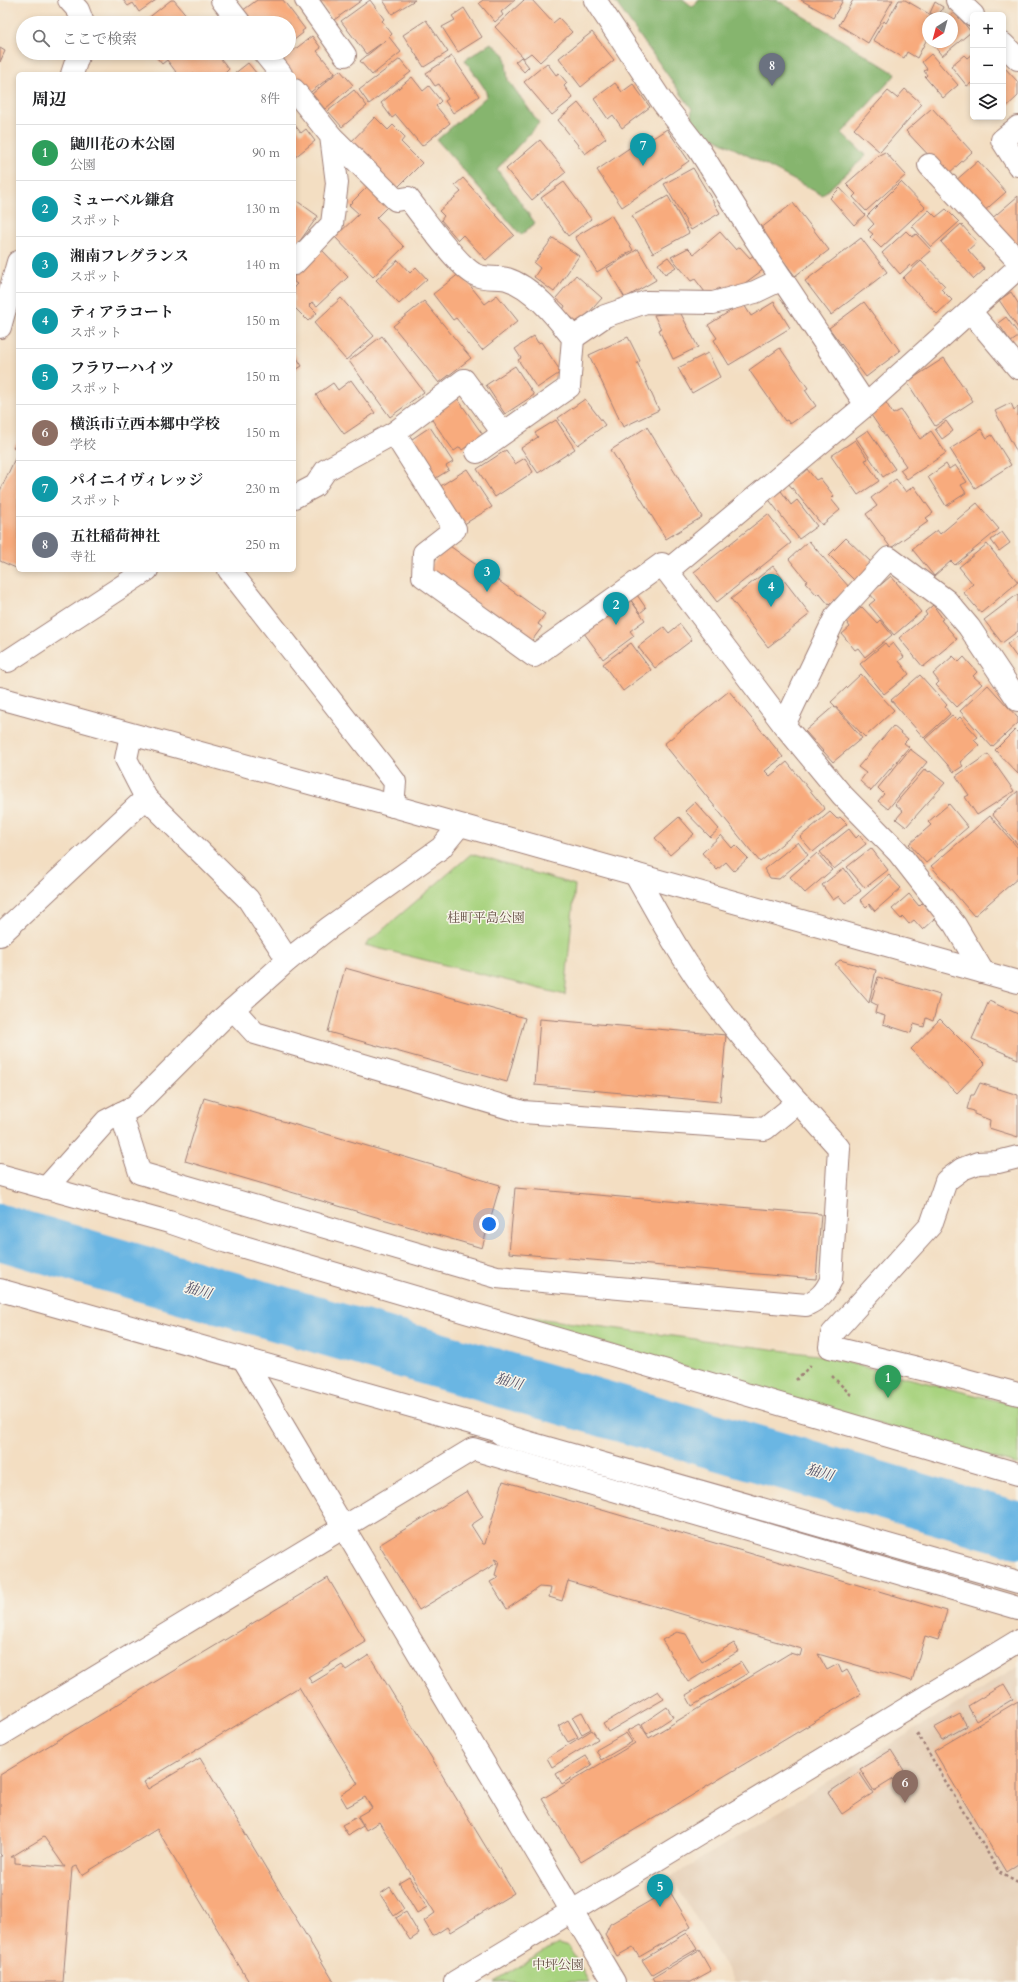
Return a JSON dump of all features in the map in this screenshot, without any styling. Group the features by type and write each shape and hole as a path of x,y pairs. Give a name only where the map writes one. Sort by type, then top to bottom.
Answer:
{"street":[{"path":"69,0 78,10 80,16"},
{"path":"222,0 235,16"},
{"path":"306,0 345,55"},
{"path":"595,0 663,103 698,148 782,279 866,404"},
{"path":"957,0 970,12"},
{"path":"1006,47 1018,59"},
{"path":"73,72 76,60"},
{"path":"270,60 279,72"},
{"path":"296,92 331,136 396,200 408,198 462,265 475,274 486,278 507,279 524,288 546,305 573,338 569,387 477,452"},
{"path":"1018,126 1002,140 1018,164"},
{"path":"296,262 332,224 337,183 331,136"},
{"path":"929,165 1018,261"},
{"path":"667,571 866,404 1018,268"},
{"path":"6,311 16,270"},
{"path":"573,338 604,316 646,302 713,303 755,292 782,279"},
{"path":"970,311 1018,368"},
{"path":"296,496 315,486 326,470 394,433 464,380 503,433"},
{"path":"394,433 455,529 424,554 423,576 534,656 662,564 784,725 842,795 898,852 955,925 983,972"},
{"path":"784,725 836,616 888,558 947,601 969,626 1018,700"},
{"path":"8,661 144,572"},
{"path":"230,572 395,782 393,806"},
{"path":"0,698 393,806 459,826 1018,982"},
{"path":"131,735 126,759 146,798 248,899 288,960"},
{"path":"0,935 146,798"},
{"path":"46,1188 106,1121 134,1106 233,1009 288,960 330,927 441,848 459,826"},
{"path":"121,1113 140,1173 497,1277 806,1305 816,1301 825,1293 831,1280 839,1148 710,998 682,956 635,874"},
{"path":"233,1009 255,1034 523,1112 765,1129 798,1102"},
{"path":"1018,1157 998,1162 978,1163 962,1169 946,1181 932,1225 832,1334 830,1347 959,1378 1018,1394"},
{"path":"0,1175 169,1222 235,1244 1018,1474"},
{"path":"0,1290 496,1430 503,1435 537,1445 1018,1582"},
{"path":"244,1360 614,1982"},
{"path":"0,1735 472,1449 1018,1608"},
{"path":"455,1982 1018,1640"}],"path":[{"path":"781,1405 798,1377 830,1347"},
{"path":"830,1347 823,1367 853,1399 855,1414 852,1426"},
{"path":"915,1730 999,1872 1018,1883"}],"shaded area":[{"path":"1018,1667 1018,1982 735,1982 671,1877"}],"green space":[{"path":"614,0 684,0 693,7 699,0 777,0 896,74 842,133 866,156 822,195 690,125 692,109"},
{"path":"491,43 505,55 508,80 539,123 497,169 535,223 521,235 437,140 487,96 485,89 465,60"},
{"name":"桂町平島公園","path":"471,854 575,885 565,995 365,945"},
{"path":"505,1314 817,1355 1018,1406 1018,1465"},
{"name":"中坪公園","path":"558,1943 568,1946 589,1982 494,1982"}],"building":[{"path":"123,0 156,0 139,12 133,3 128,6"},
{"path":"171,0 174,0 187,16 151,16"},
{"path":"257,0 283,0 295,16 245,16 242,11"},
{"path":"320,0 362,0 334,20"},
{"path":"370,0 384,19 382,21 392,34 389,37 401,52 372,75 360,61 386,40 366,54 341,21"},
{"path":"383,0 415,0 392,14"},
{"path":"483,0 515,0 501,12 503,15 495,22 479,3"},
{"path":"524,0 532,0 553,23 559,18 572,32 540,62 531,53 524,58 495,27"},
{"path":"801,0 843,0 833,18"},
{"path":"853,0 893,0 868,43 839,25"},
{"path":"899,0 905,0 926,12 922,12 922,48 917,58 907,52 904,58 873,40 884,21 886,23"},
{"path":"935,2 943,7 940,12 930,12"},
{"path":"464,8 482,37 458,52 442,27 455,20 452,16"},
{"path":"958,16 970,31 970,33 958,43"},
{"path":"296,17 305,29 302,31 303,33 296,38"},
{"path":"426,20 448,52 424,67 403,35"},
{"path":"592,32 614,60 581,87 559,58"},
{"path":"312,36 321,48 317,51 335,73 307,95 296,81 296,72 289,72 280,61 296,60 296,48"},
{"path":"0,48 5,51 0,62"},
{"path":"936,48 952,48 942,56"},
{"path":"931,54 958,85 943,98 925,77 927,75 924,71 927,69 922,62"},
{"path":"964,55 967,58 970,56 970,84 967,86 951,66"},
{"path":"452,56 479,96 453,113 445,101 448,99 439,84 435,86 426,73"},
{"path":"521,57 529,67 524,72 515,62"},
{"path":"400,59 411,72 369,104 359,90"},
{"path":"159,60 167,60 162,64"},
{"path":"167,60 222,60 229,69 226,72 176,72"},
{"path":"248,63 255,72 237,72"},
{"path":"547,63 556,75 559,73 567,83 564,86 573,98 552,115 524,82"},
{"path":"1006,69 1018,82 1018,96 1006,107"},
{"path":"340,70 353,85 325,109 312,94"},
{"path":"412,77 423,91 429,86 441,101 436,106 450,123 422,146 396,115 392,118 381,103"},
{"path":"615,83 622,92 633,84 650,107 622,128 613,115 608,119 594,99"},
{"path":"905,89 922,104 880,152 854,129 888,91 897,98"},
{"path":"354,90 367,106 342,127 328,111"},
{"path":"578,103 606,138 585,154 558,120"},
{"path":"932,108 972,152 947,175 906,131"},
{"path":"375,117 388,130 393,125 405,137 401,142 422,163 396,189 349,144"},
{"path":"296,127 301,133 306,129 315,141 296,156"},
{"path":"667,129 689,161 622,207 597,170 650,134 653,138"},
{"path":"540,140 566,172 532,200 506,169"},
{"path":"885,152 906,175 866,211 853,197 856,194 846,184 879,155"},
{"path":"978,161 1006,192 982,213 954,182"},
{"path":"693,168 720,213 691,230 664,184"},
{"path":"463,178 514,235 486,260 463,235 458,240 441,220 444,216 439,211 461,192 455,185"},
{"path":"564,182 591,219 568,236 541,198"},
{"path":"901,182 925,207 881,248 870,237 873,234 868,230 874,224 867,216"},
{"path":"368,186 388,206 376,218 404,247 373,277 335,237 359,214 349,205"},
{"path":"840,188 865,215 854,225 830,198"},
{"path":"668,196 689,233 653,253 632,216"},
{"path":"1018,196 1018,250 990,220"},
{"path":"296,200 318,216 296,246"},
{"path":"793,203 829,250 795,276 760,229"},
{"path":"946,209 959,222 931,247 912,226 929,210 936,217"},
{"path":"611,215 633,250 597,272 575,237"},
{"path":"961,224 977,242 968,250 985,269 974,279 941,242"},
{"path":"906,231 912,237 916,234 931,250 912,267 910,265 900,274 882,253"},
{"path":"720,232 736,250 740,247 750,258 754,255 764,269 730,294 725,295 719,288 708,296 695,279 691,281 671,257 688,248 694,254"},
{"path":"553,238 579,256 554,292 534,277 540,268 534,263"},
{"path":"861,238 887,272 831,315 805,281"},
{"path":"321,249 348,277 317,306 312,302 309,305 317,313 308,321 296,309 296,273"},
{"path":"638,249 656,280 625,298 607,268"},
{"path":"668,257 676,267 665,274 658,264"},
{"path":"398,260 410,273 416,267 427,279 399,304 376,280"},
{"path":"921,261 945,286 941,289 952,300 937,314 903,278"},
{"path":"460,273 485,304 497,295 518,321 482,350 456,318 453,320 433,294"},
{"path":"576,275 602,298 579,324 563,310 565,306 556,298"},
{"path":"1011,292 1018,303 1018,328 999,300"},
{"path":"341,298 374,336 346,360 314,323"},
{"path":"424,301 471,358 439,383 393,326"},
{"path":"774,302 790,328 729,365 714,340 717,338 708,325 743,303 751,316"},
{"path":"864,302 900,351 866,377 829,328"},
{"path":"680,312 698,347 673,359 659,330 661,329 654,315"},
{"path":"1006,317 1018,333 1018,337 1011,342 998,323"},
{"path":"382,336 424,392 390,417 349,361"},
{"path":"534,336 538,343 541,342 561,372 537,388 518,360 521,358 515,349"},
{"path":"628,337 640,361 637,362 659,410 623,427 589,355"},
{"path":"780,348 808,388 805,390 816,406 790,424 787,420 785,421 749,370"},
{"path":"708,353 720,377 692,393 678,368"},
{"path":"296,356 302,366 296,370"},
{"path":"944,358 973,401 935,426 907,382"},
{"path":"515,366 534,395 505,414 486,385"},
{"path":"351,380 375,413 344,434 316,395 333,383 338,390"},
{"path":"457,398 483,435 462,450 460,447 454,451 430,417"},
{"path":"585,399 605,425 578,445 558,418"},
{"path":"885,401 893,414 901,410 920,439 931,431 946,453 907,479 900,470 906,466 869,412"},
{"path":"1011,403 1014,410 1018,407 1018,454 995,411"},
{"path":"556,420 575,449 538,473 521,448 538,437 535,433"},
{"path":"946,421 953,431 942,439 935,429"},
{"path":"430,427 453,462 446,466 449,470 431,481 406,443"},
{"path":"647,427 702,517 666,539 611,450"},
{"path":"981,429 987,438 992,435 1011,465 975,488 950,449"},
{"path":"868,430 895,469 883,477 856,438"},
{"path":"855,440 868,459 865,460 879,481 858,495 831,456"},
{"path":"506,450 515,464 525,458 533,472 495,497 477,469"},
{"path":"16,456 16,568 0,561 0,491"},
{"path":"946,464 949,469 955,465 967,482 961,485 966,493 946,506 928,477"},
{"path":"806,468 816,480 820,478 834,496 831,499 840,510 822,525 788,483"},
{"path":"467,469 492,507 461,526 436,489"},
{"path":"896,479 906,492 914,486 933,513 926,518 929,521 891,548 866,514 877,506 871,498"},
{"path":"779,488 791,505 797,500 817,526 799,539 767,497"},
{"path":"977,503 999,529 955,565 951,561 934,576 912,549 937,530 940,534"},
{"path":"768,514 791,543 717,602 694,572"},
{"path":"1002,532 1010,543 999,551 991,540"},
{"path":"846,538 874,565 856,582 829,555"},
{"path":"809,541 849,587 829,605 819,593 817,595 805,582 807,581 789,559"},
{"path":"447,544 545,614 538,624 542,627 530,643 428,570"},
{"path":"987,544 1018,582 981,613 963,592 973,584 959,567"},
{"path":"773,566 810,614 768,647 731,599"},
{"path":"891,576 921,612 894,635 869,605 875,600 870,594"},
{"path":"1018,594 1018,631 1002,643 984,620"},
{"path":"637,595 646,608 640,613 630,599"},
{"path":"630,599 645,620 630,631 634,636 603,659 584,633"},
{"path":"933,605 943,619 941,620 957,639 923,667 899,638 927,615 925,612"},
{"path":"862,607 877,623 880,620 892,635 865,657 858,648 855,650 842,634 850,627 846,621"},
{"path":"680,624 692,640 655,668 638,647 664,627 669,633"},
{"path":"1018,636 1018,659 1007,644"},
{"path":"631,643 651,670 623,691 603,664"},
{"path":"885,643 888,647 893,643 904,657 899,661 909,674 884,694 860,664"},
{"path":"953,656 959,662 964,657 977,672 973,676 982,684 957,707 936,685 939,682 933,674"},
{"path":"861,674 894,710 865,737 831,702"},
{"path":"920,675 947,705 945,707 950,714 924,738 891,700"},
{"path":"988,685 1018,718 1018,723 992,747 960,711"},
{"path":"729,691 783,757 765,771 770,776 787,762 825,809 760,862 664,744"},
{"path":"834,706 862,738 833,762 805,731"},
{"path":"952,715 957,720 960,717 978,737 974,740 979,745 960,762 963,766 954,772 925,739"},
{"path":"893,726 908,739 904,743 909,747 871,791 860,781 866,773 858,767"},
{"path":"1015,730 1018,733 1018,774 995,750"},
{"path":"910,749 927,762 888,809 878,801 884,794 878,788"},
{"path":"988,754 1014,791 977,815 965,797 969,795 956,776"},
{"path":"925,769 929,772 930,771 945,783 906,827 896,819 903,811 895,804"},
{"path":"1018,791 1018,845 992,814"},
{"path":"695,802 719,829 710,837 685,811"},
{"path":"949,804 968,827 926,863 909,844 931,825 928,822"},
{"path":"830,812 837,819 840,817 847,824 813,852 800,837"},
{"path":"990,816 1018,848 1018,878 974,916 931,866"},
{"path":"679,817 694,834 670,855 655,838"},
{"path":"849,829 856,838 859,835 866,844 834,869 820,852"},
{"path":"721,835 732,848 735,845 748,858 734,871 726,862 717,870 702,853"},
{"path":"798,842 808,855 779,879 770,878 764,869"},
{"path":"871,848 888,870 865,888 847,867"},
{"path":"817,853 832,870 805,893 790,877"},
{"path":"844,868 861,891 845,903 839,896 833,900 822,885"},
{"path":"889,875 901,888 875,911 869,904 866,907 860,900"},
{"path":"909,894 919,906 922,903 936,918 923,930 914,920 909,924 903,917 901,919 892,909"},
{"path":"840,960 876,970 869,1003 835,964"},
{"path":"345,968 525,1018 507,1082 328,1032"},
{"path":"878,977 940,995 933,1021 926,1018 924,1027 914,1024 911,1033 883,1024 885,1016 875,1013 877,1005 871,1002"},
{"path":"989,1001 1018,1014 1018,1059 972,1039"},
{"path":"540,1019 726,1035 720,1102 535,1085"},
{"path":"940,1019 985,1064 957,1093 911,1049"},
{"path":"980,1083 1018,1095 1018,1137 989,1128 990,1120 974,1114 974,1111 967,1109 971,1095 974,1095"},
{"path":"204,1098 500,1185 482,1248 185,1161"},
{"path":"515,1188 821,1214 816,1279 509,1253"},
{"path":"503,1481 947,1611 938,1640 925,1636 912,1681 818,1654 827,1670 838,1664 842,1673 847,1670 861,1694 581,1862 542,1799 635,1743 627,1731 640,1724 649,1738 790,1653 800,1656 802,1649 568,1581 562,1601 549,1597 551,1588 539,1587 507,1609 490,1582 499,1577 495,1575 499,1561 494,1559 497,1563 419,1610 379,1545 467,1491 483,1517 471,1525 483,1544 485,1544"},
{"path":"328,1578 366,1642 308,1677 312,1683 342,1665 346,1670 369,1655 514,1893 450,1932 447,1927 433,1936 424,1921 435,1913 379,1822 366,1830 358,1816 372,1808 365,1797 347,1807 340,1795 358,1784 299,1687 144,1782 148,1789 200,1758 334,1982 249,1982 157,1829 82,1875 77,1866 72,1868 63,1982 0,1982 0,1856 2,1856 0,1854 0,1775","holes":["44,1837 65,1867 15,1863 15,1857 11,1857"]},
{"path":"677,1632 686,1634 702,1662 734,1643 739,1651 688,1682 662,1640"},
{"path":"741,1662 748,1673 692,1706 686,1695"},
{"path":"1004,1684 1013,1699 976,1721 968,1706"},
{"path":"658,1691 664,1699 608,1732 603,1724"},
{"path":"1018,1701 1018,1864 1006,1872 934,1751"},
{"path":"667,1707 673,1717 647,1734 642,1724"},
{"path":"582,1712 591,1729 582,1734 572,1717"},
{"path":"960,1714 967,1726 942,1740 934,1728"},
{"path":"568,1720 578,1737 568,1742 558,1726"},
{"path":"592,1730 598,1739 552,1767 547,1758"},
{"path":"626,1733 632,1742 601,1760 596,1750"},
{"path":"891,1750 905,1772 874,1791 860,1769"},
{"path":"586,1756 592,1765 562,1784 556,1774"},
{"path":"859,1772 873,1793 842,1814 828,1793"},
{"path":"357,1817 363,1826 348,1835 342,1825"},
{"path":"409,1877 427,1907 417,1913 399,1883"},
{"path":"390,1887 404,1909 394,1916 380,1894"},
{"path":"669,1890 691,1927 639,1957 633,1947 617,1956 605,1935 610,1924"},
{"path":"406,1912 419,1934 410,1940 396,1918"},
{"path":"687,1933 697,1949 652,1975 642,1960"},
{"path":"699,1950 711,1971 691,1982 654,1982 652,1978"}],"waterway":[{"name":"㹨川","path":"0,1232 1018,1530"}],"place":[{"name":"五社稲荷神社","path":"772,86"},
{"name":"パイニイヴィレッジ","path":"643,166"},
{"name":"湘南フレグランス","path":"487,592"},
{"name":"ティアラコート","path":"771,607"},
{"name":"ミューベル鎌倉","path":"616,625"},
{"name":"鼬川花の木公園","path":"888,1398"},
{"name":"横浜市立西本郷中学校","path":"905,1803"},
{"name":"フラワーハイツ","path":"660,1907"}]}
